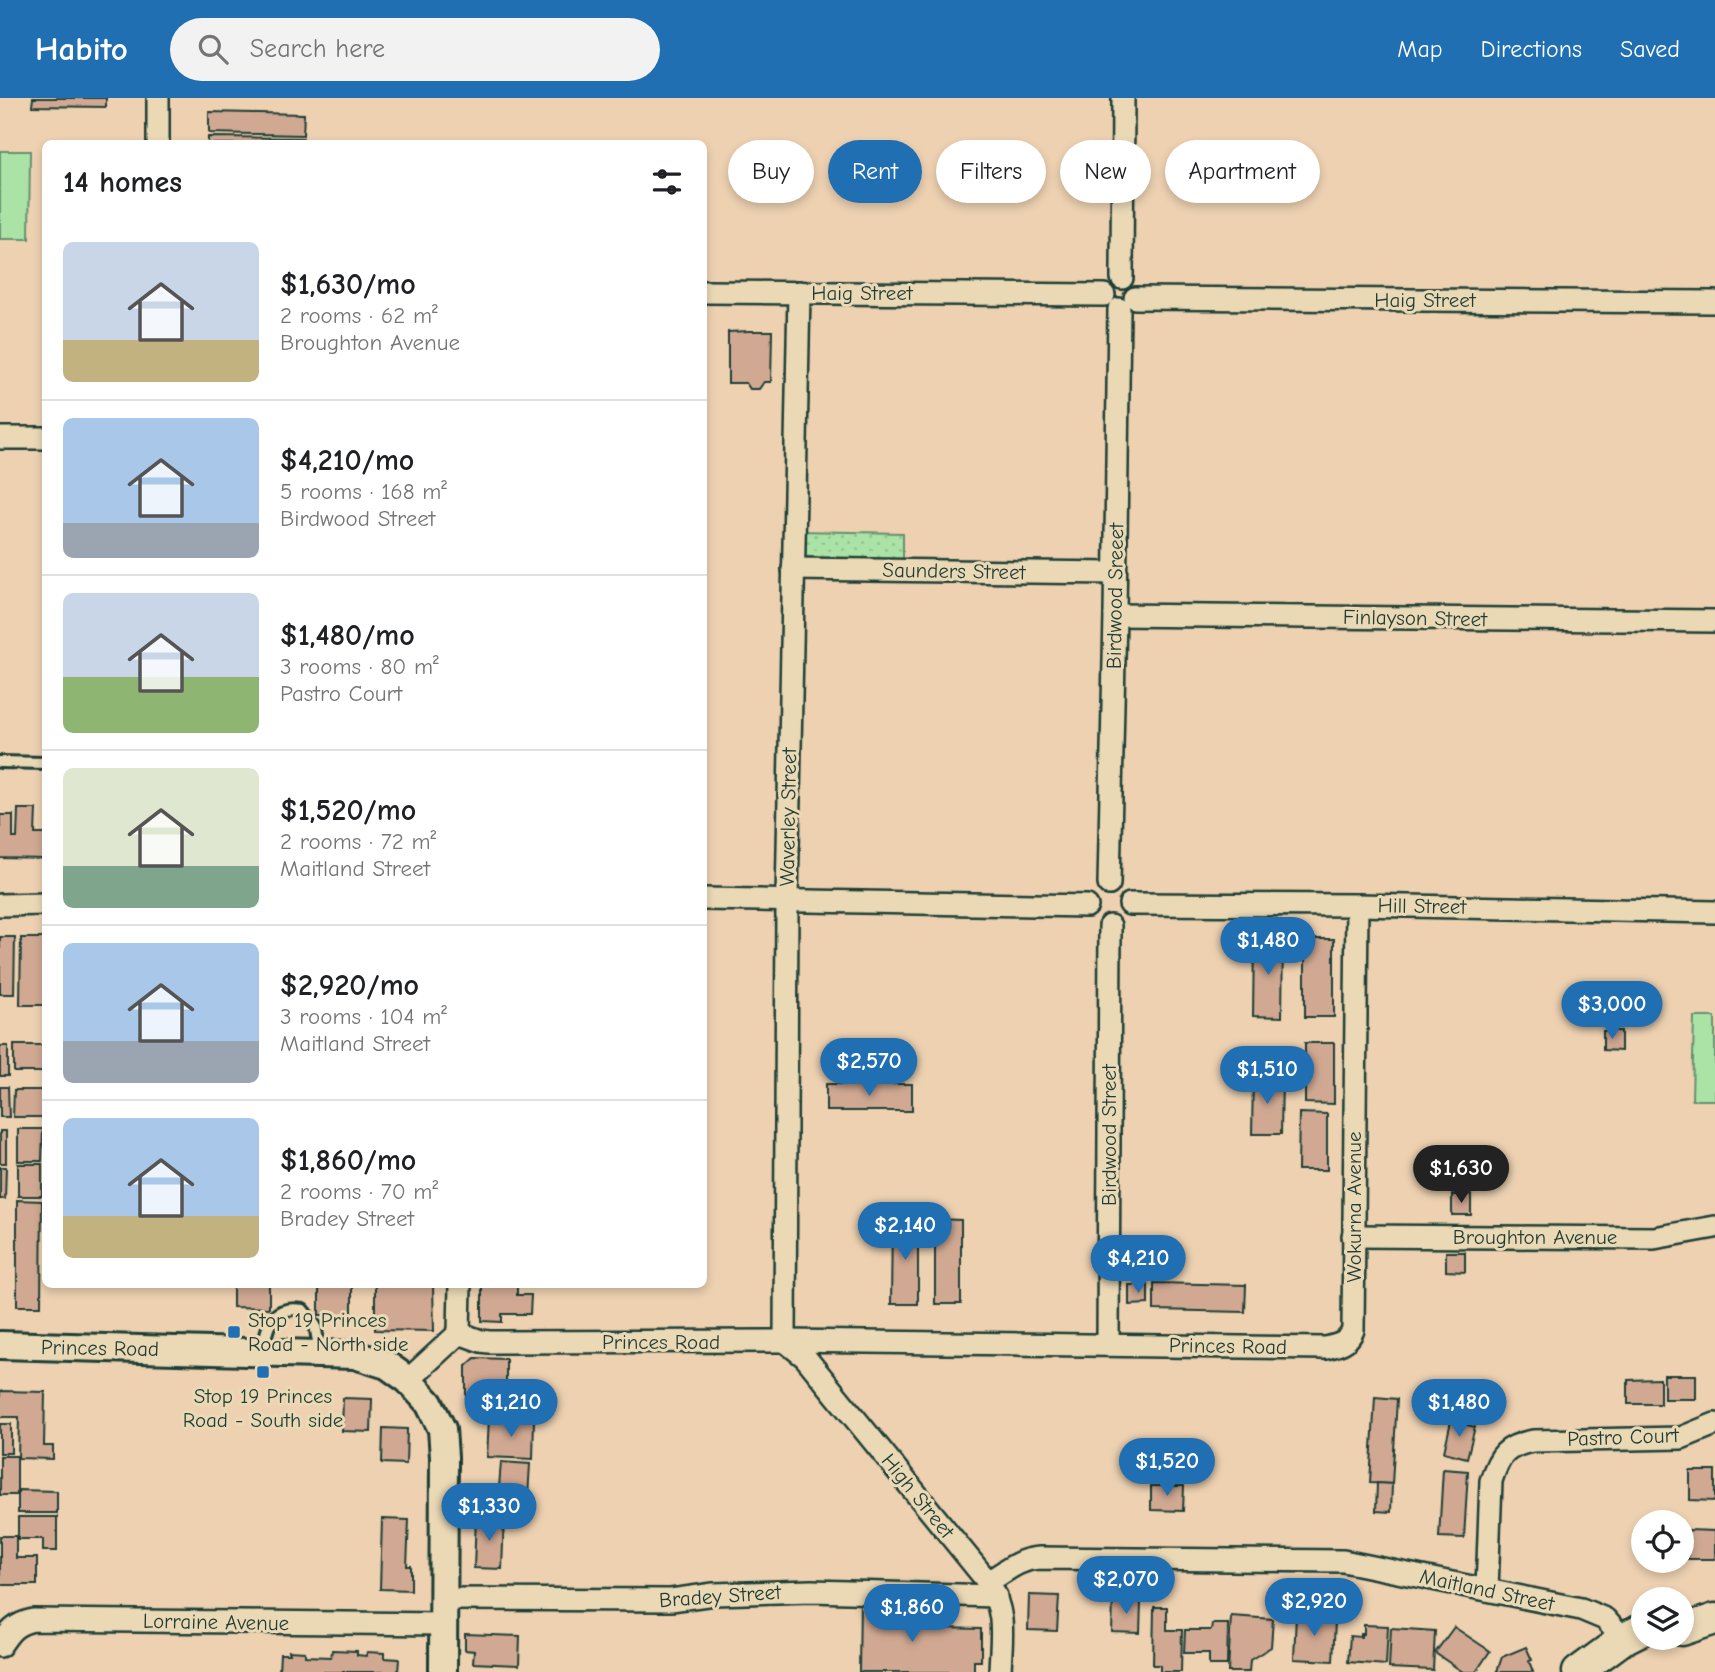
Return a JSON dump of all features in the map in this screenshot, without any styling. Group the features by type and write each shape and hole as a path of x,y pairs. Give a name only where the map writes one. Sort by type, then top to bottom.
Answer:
{"main road":[{"path":"1694,1610 1715,1604"},
{"path":"1694,1626 1715,1619"},
{"path":"1578,1672 1631,1635"},
{"path":"1601,1672 1636,1650"}],"street":[{"path":"158,98 158,140"},
{"path":"1119,301 1108,283 1122,278 1123,98"},
{"name":"Haig Street","path":"707,292 1119,301 1715,302"},
{"name":"Waverley Street","path":"786,1341 787,900 799,292"},
{"name":"Birdwood Sreeet","path":"1109,884 1119,301"},
{"path":"0,438 42,438"},
{"name":"Saunders Street","path":"793,569 1115,573"},
{"name":"Finlayson Street","path":"1115,615 1715,621"},
{"path":"1109,884 1126,892 1130,904 1127,916 1110,926 1098,923 1091,917 1087,906 1091,893 1097,887 1109,884"},
{"path":"707,899 1087,906"},
{"path":"0,905 42,904"},
{"name":"Hill Street","path":"1130,904 1357,905 1715,912"},
{"name":"Wokurna Avenue","path":"1347,1340 1353,1330 1357,905"},
{"name":"Birdwood Street","path":"1108,1344 1110,926"},
{"name":"Broughton Avenue","path":"1353,1236 1654,1238 1715,1227"},
{"path":"408,1380 459,1333 460,1288"},
{"name":"Princes Road","path":"459,1333 489,1342 786,1341 1326,1348 1347,1340"},
{"name":"High Street","path":"786,1341 805,1357 992,1589 1002,1616 1000,1672"},
{"name":"Princes Road","path":"0,1345 355,1354 387,1365 408,1380 429,1403 443,1429 443,1672"},
{"name":"Pastro Court","path":"1487,1590 1492,1481 1496,1466 1504,1453 1517,1444 1550,1440 1681,1438 1715,1424"},
{"name":"Maitland Street","path":"992,1589 1015,1564 1039,1558 1343,1561 1581,1609 1631,1633"},
{"name":"Bradey Street","path":"444,1611 671,1600 714,1594 992,1589"},
{"name":"Lorraine Avenue","path":"0,1646 12,1629 33,1620 444,1611"}],"lane":[{"path":"0,762 42,763"},
{"path":"262,1351 268,1325 277,1314 286,1308 293,1308 303,1310 315,1325 320,1353"}],"green space":[{"path":"0,151 30,151 29,239 0,239"},
{"path":"797,531 903,533 903,568 797,567"},
{"path":"1694,1017 1715,1017 1715,1100 1692,1100"}],"building":[{"path":"33,98 106,98 106,107 32,106"},
{"path":"209,112 304,114 303,135 209,133"},
{"path":"208,137 303,138 303,140 208,140"},
{"path":"772,331 771,382 764,382 759,389 750,389 746,383 728,383 728,332"},
{"path":"18,809 36,809 35,834 42,834 42,859 0,858 0,815 13,815 13,838 17,838"},
{"path":"0,937 15,937 14,994 0,994"},
{"path":"21,938 42,938 42,1005 20,1005"},
{"path":"1254,938 1283,938 1282,1017 1253,1016"},
{"path":"1305,939 1334,939 1334,1017 1305,1017"},
{"path":"1603,1031 1621,1031 1621,1051 1603,1050"},
{"path":"1305,1043 1334,1043 1334,1104 1305,1103"},
{"path":"14,1045 42,1045 42,1072 14,1072"},
{"path":"0,1046 8,1046 8,1076 0,1076"},
{"path":"1253,1078 1282,1078 1281,1134 1252,1134"},
{"path":"826,1084 912,1084 912,1111 826,1111"},
{"path":"0,1087 8,1087 9,1117 0,1117"},
{"path":"14,1090 42,1090 42,1117 13,1117"},
{"path":"1299,1113 1327,1114 1327,1170 1298,1170"},
{"path":"18,1129 42,1129 42,1161 18,1161"},
{"path":"0,1131 6,1131 6,1163 0,1163"},
{"path":"18,1164 42,1164 42,1196 18,1196"},
{"path":"0,1167 6,1167 5,1199 0,1199"},
{"path":"1452,1195 1471,1195 1471,1215 1452,1215"},
{"path":"17,1200 42,1201 41,1306 17,1306"},
{"path":"892,1219 918,1219 918,1304 891,1304"},
{"path":"935,1219 961,1220 961,1304 935,1304"},
{"path":"1446,1252 1465,1252 1465,1272 1446,1271"},
{"path":"1154,1283 1246,1285 1245,1312 1154,1310"},
{"path":"1129,1285 1148,1285 1148,1304 1129,1305"},
{"path":"233,1288 269,1288 269,1308 233,1307"},
{"path":"319,1288 352,1288 352,1315 319,1315"},
{"path":"375,1288 433,1288 434,1331 375,1330"},
{"path":"482,1288 517,1288 517,1295 531,1295 530,1314 502,1314 502,1322 482,1321"},
{"path":"475,1358 506,1359 506,1410 466,1410 466,1366"},
{"path":"1664,1375 1696,1375 1696,1399 1664,1399"},
{"path":"1660,1379 1660,1404 1628,1404 1628,1380"},
{"path":"0,1391 45,1392 44,1446 53,1446 53,1459 18,1458 19,1417 0,1417"},
{"path":"1375,1397 1397,1399 1392,1484 1370,1483"},
{"path":"343,1398 372,1399 371,1432 342,1431"},
{"path":"489,1418 534,1420 533,1459 487,1457"},
{"path":"1451,1421 1475,1427 1467,1458 1444,1452"},
{"path":"0,1424 11,1424 11,1453 0,1453"},
{"path":"383,1428 407,1429 406,1464 382,1463"},
{"path":"0,1456 17,1456 17,1495 0,1495"},
{"path":"501,1462 530,1464 527,1514 497,1513"},
{"path":"1443,1469 1468,1471 1464,1538 1439,1537"},
{"path":"1690,1471 1715,1471 1715,1501 1690,1500"},
{"path":"1377,1483 1392,1484 1391,1512 1376,1511"},
{"path":"1151,1486 1184,1486 1183,1511 1151,1510"},
{"path":"18,1490 57,1491 57,1513 18,1513"},
{"path":"18,1517 57,1517 57,1551 43,1551 43,1539 18,1539"},
{"path":"476,1517 504,1518 502,1569 474,1568"},
{"path":"382,1519 409,1520 407,1566 411,1566 411,1590 380,1589"},
{"path":"1694,1530 1715,1531 1715,1559 1694,1559"},
{"path":"0,1536 16,1536 16,1558 37,1558 37,1585 0,1585"},
{"path":"1029,1595 1059,1596 1057,1631 1028,1630"},
{"path":"860,1600 898,1601 898,1627 981,1629 981,1661 974,1661 974,1672 859,1672"},
{"path":"1113,1600 1141,1601 1140,1633 1112,1632"},
{"path":"1154,1607 1167,1607 1167,1630 1182,1630 1181,1672 1160,1672 1160,1665 1153,1665"},
{"path":"1296,1614 1320,1615 1319,1620 1335,1621 1333,1661 1294,1659"},
{"path":"1231,1616 1273,1619 1271,1647 1250,1660 1249,1672 1228,1672"},
{"path":"1212,1624 1228,1624 1227,1665 1209,1665 1209,1653 1184,1653 1185,1630 1211,1630"},
{"path":"1364,1625 1388,1626 1386,1665 1348,1662 1350,1636 1361,1637 1361,1634 1364,1634"},
{"path":"1454,1627 1490,1651 1476,1672 1463,1672 1435,1653"},
{"path":"1391,1628 1435,1631 1433,1670 1389,1668"},
{"path":"465,1634 520,1636 519,1665 473,1663 474,1651 465,1650"},
{"path":"1526,1647 1532,1660 1529,1661 1533,1672 1497,1672 1502,1657"},
{"path":"332,1650 357,1651 357,1655 366,1656 367,1652 384,1653 384,1658 399,1659 398,1672 279,1672 280,1654 290,1654 289,1651 305,1652 305,1656 331,1657"}],"place":[{"name":"Stop 19 Princes Road - North side","path":"234,1332"},
{"name":"Stop 19 Princes Road - South side","path":"263,1372"}]}
